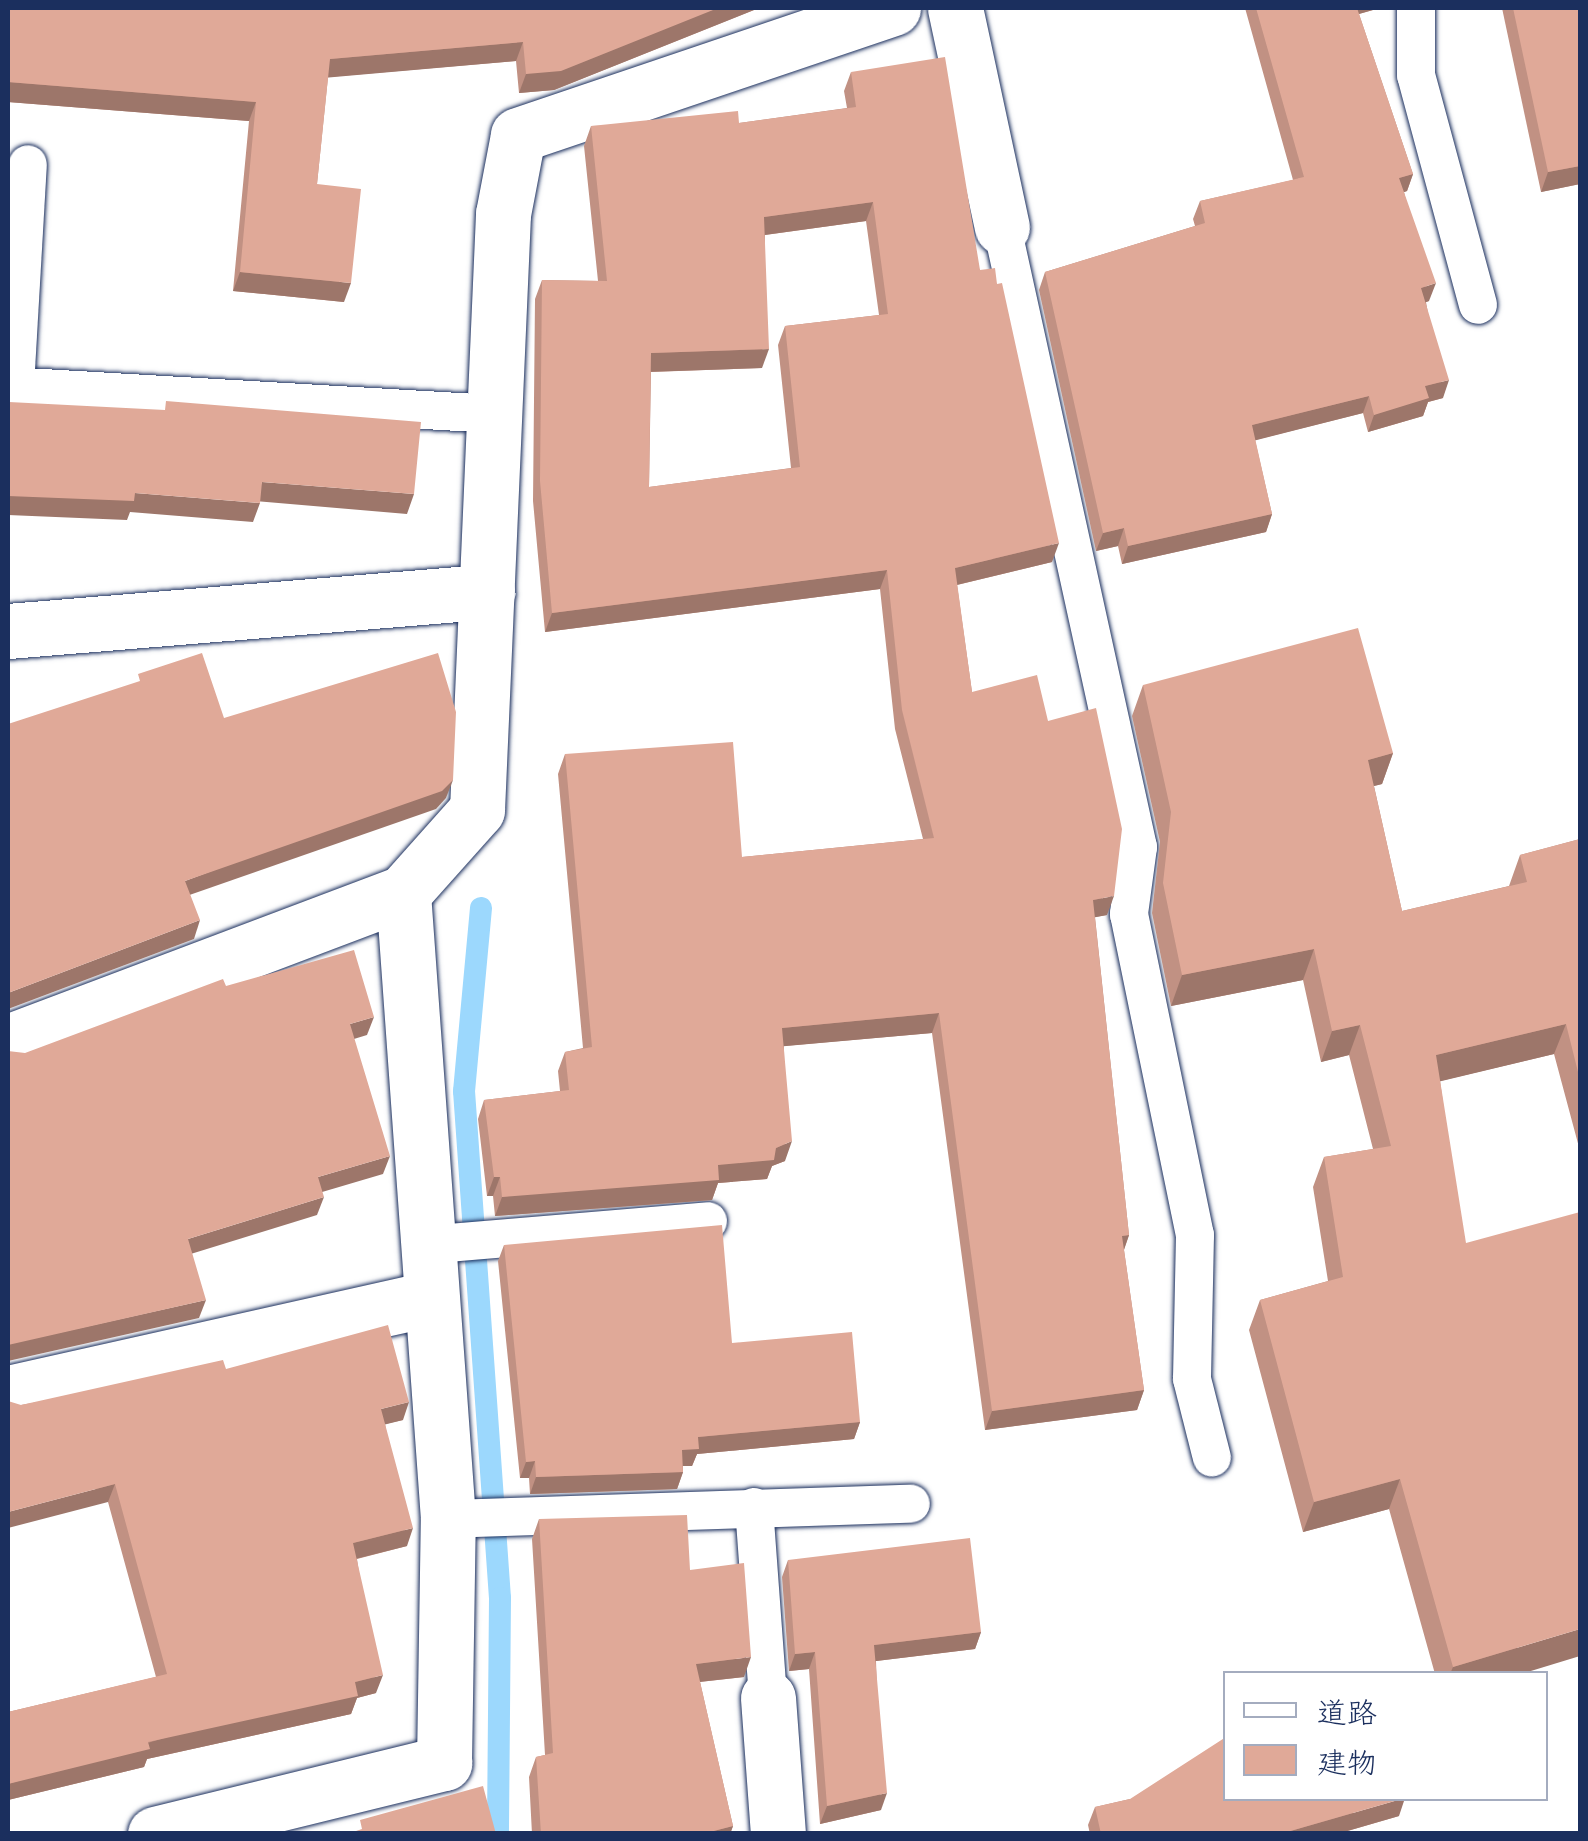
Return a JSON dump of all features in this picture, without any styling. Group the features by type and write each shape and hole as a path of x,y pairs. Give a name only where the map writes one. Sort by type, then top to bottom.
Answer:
{"street":[{"path":"8,1042 403,893 478,810 503,214 518,135 893,8"},
{"path":"955,8 1002,227"},
{"path":"8,631 487,592"},
{"path":"154,1834 444,1763 481,1516 428,1299 461,1242 403,893"},
{"path":"8,1393 428,1299"},
{"path":"768,1698 778,1834"}],"lane":[{"path":"1416,8 1416,76 1478,305"},
{"path":"28,164 11,386 495,414"},
{"path":"1002,227 1138,848 1129,914 1195,1235 1192,1379 1212,1458"},
{"path":"461,1242 708,1220"},
{"path":"481,1516 912,1504"},
{"path":"754,1507 768,1698"}],"building":[{"path":"8,8 718,8 561,71 526,74 523,42 330,59 317,184 361,189 351,283 240,272 256,102 8,82"},
{"path":"1256,8 1357,8 1413,174 1399,178 1436,283 1421,288 1449,380 1425,386 1429,398 1374,415 1369,396 1252,425 1272,514 1128,546 1124,528 1103,533 1045,272 1205,223 1200,201 1304,177"},
{"path":"1513,8 1580,8 1580,166 1548,172"},
{"path":"945,57 980,270 995,268 997,284 1002,283 1059,543 955,568 972,692 1037,675 1048,721 1096,708 1122,829 1114,896 1093,900 1129,1235 1122,1236 1144,1390 992,1411 939,1013 782,1028 792,1141 776,1148 774,1160 718,1165 719,1180 502,1197 500,1177 494,1177 484,1100 569,1090 565,1052 592,1047 565,754 733,742 742,857 934,838 902,710 887,570 552,613 540,481 542,280 607,281 591,126 738,111 739,123 856,107 851,72","holes":["873,202 888,314 785,326 800,467 649,487 651,353 769,349 764,217"]},
{"path":"8,396 9,402 165,410 166,401 421,422 414,494 262,482 260,503 135,493 134,501 8,496"},
{"path":"1358,628 1393,753 1368,760 1402,911 1527,882 1520,855 1580,839 1580,1080 1566,1024 1436,1055 1466,1243 1580,1212 1580,1629 1453,1667 1400,1479 1314,1502 1260,1300 1343,1277 1324,1157 1391,1146 1360,1025 1332,1031 1314,949 1182,975 1163,883 1171,812 1143,685"},
{"path":"202,653 224,718 438,653 456,712 453,780 442,791 185,881 200,920 8,993 8,724 140,681 138,674"},
{"path":"354,950 374,1017 350,1024 390,1156 318,1177 324,1197 188,1239 206,1300 8,1345 8,1051 25,1053 223,979 226,986"},
{"path":"722,1225 732,1343 852,1332 860,1422 698,1437 699,1449 682,1450 683,1472 536,1477 535,1461 526,1462 504,1245"},
{"path":"388,1325 409,1402 381,1409 413,1528 353,1543 383,1675 355,1682 358,1696 148,1742 150,1749 8,1784 8,1712 167,1674 115,1484 8,1512 8,1401 21,1405 223,1360 226,1369"},
{"path":"687,1515 690,1570 744,1563 751,1657 696,1664 733,1826 702,1834 541,1834 536,1757 553,1753 539,1519"},
{"path":"970,1538 981,1632 874,1645 887,1793 827,1806 815,1652 795,1654 788,1560"},
{"path":"1223,1739 1223,1801 1395,1801 1280,1834 1101,1834 1095,1807 1130,1799"},
{"path":"483,1786 496,1834 347,1834 362,1829 360,1820"}],"waterway":[{"path":"481,908 464,1091 500,1598 498,1834"}]}
